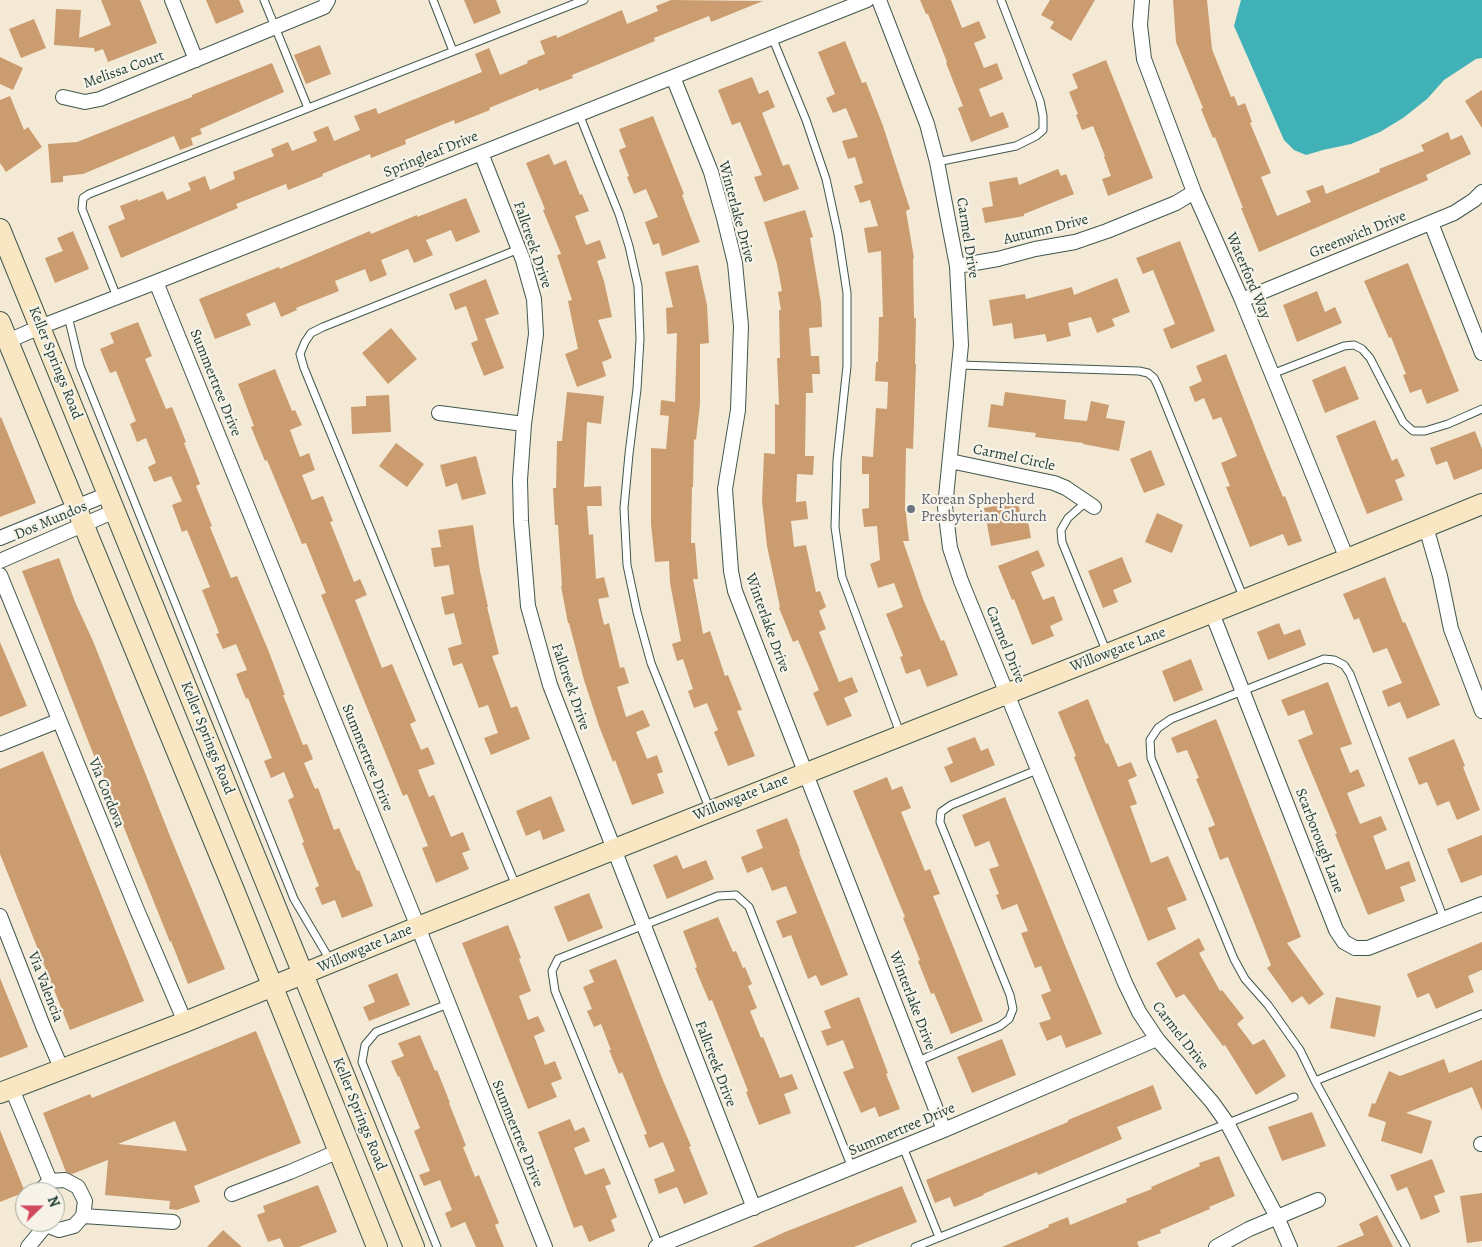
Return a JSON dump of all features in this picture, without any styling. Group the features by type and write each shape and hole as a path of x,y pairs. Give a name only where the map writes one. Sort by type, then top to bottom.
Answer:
{"main road":[{"name":"Keller Springs Road","path":"0,229 414,1247"},
{"path":"0,322 273,987 377,1247"},
{"name":"Willowgate Lane","path":"6,1091 185,1022 613,849 1212,613 1482,504"}],"street":[{"path":"172,0 196,60"},
{"name":"Melissa Court","path":"63,97 84,102 100,99 324,7 328,0"},
{"name":"Springleaf Drive","path":"8,341 40,326 156,282 867,0"},
{"name":"Carmel Drive","path":"879,0 927,124 937,162 957,266 961,345 945,506 950,548 961,581 1037,770 1125,983 1139,1012 1157,1039 1212,1102 1226,1123 1277,1217 1290,1247"},
{"name":"Waterford Way","path":"1142,0 1140,25 1144,59 1194,192 1242,300 1347,559"},
{"name":"Winterlake Drive","path":"673,77 711,172 735,263 741,326 738,410 725,489 730,571 735,591 944,1130"},
{"name":"Fallcreek Drive","path":"481,153 518,249 534,299 536,334 524,424 520,480 523,556 528,606 550,685 754,1208"},
{"name":"Autumn Drive","path":"957,266 1075,242 1176,203 1194,192"},
{"name":"Greenwich Drive","path":"1242,300 1431,223 1474,200 1482,192"},
{"path":"1431,223 1482,353"},
{"name":"Summertree Drive","path":"156,282 418,927 545,1247"},
{"path":"439,413 524,424"},
{"name":"Carmel Circle","path":"950,461 1054,483 1066,488 1090,504"},
{"name":"Dos Mundos","path":"0,561 80,516 112,502"},
{"name":"Dos Mundos","path":"0,538 80,516 112,502"},
{"path":"1426,527 1440,576 1451,629 1482,711"},
{"name":"Via Cordova","path":"0,575 5,602 58,721 185,1022"},
{"name":"Scarborough Lane","path":"1212,613 1336,930 1344,942 1355,948 1368,948 1482,904"},
{"path":"0,744 58,721"},
{"name":"Via Valencia","path":"0,916 62,1070"},
{"name":"Summertree Drive","path":"658,1246 944,1130 1157,1039"},
{"path":"6,1091 50,1182 65,1180 78,1187 85,1201 83,1216 74,1226 65,1228"},
{"path":"232,1194 311,1164 339,1150"},
{"path":"1216,1247 1249,1229 1318,1200"},
{"path":"83,1216 173,1222"},
{"path":"28,1247 38,1232"}],"lane":[{"path":"264,0 308,108"},
{"path":"434,0 454,51"},
{"path":"117,297 82,209 83,198 89,194 584,0"},
{"path":"937,162 1016,146 1036,136 1042,130 1043,116 1040,101 1001,0"},
{"path":"772,37 806,120 826,179 838,234 847,293 847,366 837,460 835,526 842,577 901,735"},
{"path":"579,113 619,214 629,246 638,286 640,339 637,389 624,508 627,565 651,663 710,811"},
{"path":"517,888 304,368 300,354 311,333 323,326 518,249"},
{"path":"68,316 80,366 294,899 331,963"},
{"path":"1272,374 1344,346 1354,345 1362,349 1370,358 1403,422 1413,432 1425,431 1448,424 1482,408"},
{"path":"960,365 1139,371 1148,373 1154,378 1158,386 1244,600"},
{"path":"1090,504 1068,518 1061,530 1062,542 1108,654"},
{"path":"1406,1247 1300,1050 1268,1005 1245,979 1234,959 1151,758 1150,740 1158,728 1171,719 1324,660 1334,660 1344,665 1350,674 1444,919"},
{"path":"918,1061 1000,1026 1009,1019 1012,1010 1010,995 940,822 941,812 951,805 1037,770"},
{"path":"658,1246 555,991 552,971 558,959 718,896 736,895 749,907 852,1168"},
{"path":"437,1247 362,1062 365,1045 376,1032 448,1004"},
{"path":"1315,1081 1482,1014"},
{"path":"915,1247 1294,1096"},
{"path":"903,1147 939,1237"}],"water":[{"path":"1241,0 1482,0 1482,58 1476,59 1444,80 1427,99 1403,118 1380,132 1351,144 1306,155 1294,150 1284,140 1234,26"}],"building":[{"path":"101,0 140,0 157,43 108,62 103,49 95,52 94,48 54,45 56,9 81,10 79,38 111,25"},
{"path":"206,0 239,0 244,12 216,24"},
{"path":"464,0 496,0 501,13 474,24"},
{"path":"671,0 763,1 711,22 709,16 654,38 655,41 572,75 573,78 539,91 538,88 455,124 454,120 405,140 406,144 371,158 370,154 288,190 286,184 236,204 238,208 121,258 108,226 125,219 120,206 163,191 167,200 191,190 188,183 205,176 210,190 235,179 233,172 274,156 271,149 288,142 292,151 317,141 313,132 328,126 334,141 360,130 354,116 376,108 378,114 482,72 475,54 489,48 500,75 545,54 540,41 556,35 557,38 622,10 627,24 658,11 656,6"},
{"path":"920,0 951,0 962,28 979,21 986,38 974,43 984,68 997,63 1003,79 979,89 990,117 1003,112 1009,127 971,142 958,108 963,106 928,14 926,14"},
{"path":"1050,0 1095,0 1071,41 1050,28 1054,22 1041,15"},
{"path":"1173,0 1207,0 1212,49 1231,97 1234,96 1238,106 1245,103 1252,122 1250,123 1271,173 1261,177 1277,216 1311,202 1306,191 1323,185 1326,194 1380,172 1379,169 1424,151 1421,145 1448,132 1451,140 1462,135 1471,154 1426,175 1428,180 1259,252 1176,42"},
{"path":"34,19 46,48 21,58 9,29"},
{"path":"845,41 862,83 866,82 883,126 910,209 906,211 914,258 916,364 913,449 906,448 905,505 909,541 903,541 923,599 941,641 944,640 958,675 927,687 920,669 906,674 900,657 903,656 886,614 903,607 894,583 878,588 870,564 880,560 877,526 864,527 862,509 869,508 869,474 862,474 862,456 873,457 876,408 887,409 888,382 875,381 876,362 878,362 879,317 883,317 881,251 868,253 864,228 878,226 870,200 860,203 854,186 863,183 855,157 848,159 842,141 858,137 846,108 833,113 826,98 835,94 818,52"},
{"path":"320,45 331,74 306,84 294,55"},
{"path":"0,57 23,68 13,90 0,84"},
{"path":"1106,60 1153,178 1108,196 1102,179 1111,176 1105,156 1093,126 1082,130 1069,92 1078,88 1072,74"},
{"path":"272,63 284,92 200,129 202,134 191,138 193,145 180,150 174,136 83,174 63,176 63,182 51,183 48,144 77,142"},
{"path":"752,77 759,94 768,90 775,107 762,113 783,166 789,164 799,189 764,202 754,177 762,175 740,122 732,125 718,90"},
{"path":"1482,90 1482,128 1465,101"},
{"path":"10,96 24,130 28,127 42,147 6,172 0,163 0,100"},
{"path":"653,116 684,194 682,195 700,242 662,256 659,243 653,245 645,222 658,217 646,189 634,194 619,150 626,147 619,129"},
{"path":"549,154 554,165 566,160 580,195 582,194 589,211 575,216 586,245 600,240 606,258 597,261 604,281 612,317 598,320 612,358 602,362 606,376 577,387 565,354 578,349 568,301 572,300 557,255 561,254 526,163"},
{"path":"1058,169 1061,176 1066,174 1074,194 1024,214 1024,216 985,223 982,208 993,206 989,182 1017,177 1019,185"},
{"path":"466,198 480,232 456,242 451,230 426,240 433,255 414,263 408,249 381,260 387,275 370,282 365,269 335,281 339,291 296,308 297,310 281,317 275,302 246,314 251,325 215,339 199,299 279,267 280,269 370,231 371,234"},
{"path":"805,210 813,237 810,238 821,303 822,327 809,328 811,356 819,356 820,374 812,374 813,393 806,393 805,456 814,456 813,475 797,474 796,502 806,501 808,519 791,521 794,547 806,545 816,592 820,591 826,607 819,611 826,629 819,632 839,682 852,677 858,692 844,698 852,716 827,726 813,693 819,690 798,640 793,642 779,608 767,546 762,501 764,453 775,454 775,404 779,405 777,358 780,358 779,310 781,310 778,292 782,291 777,264 764,222"},
{"path":"73,231 89,269 55,283 45,258 63,251 57,238"},
{"path":"1180,241 1215,331 1171,349 1163,329 1175,324 1153,270 1143,274 1136,258"},
{"path":"1408,263 1459,391 1427,404 1421,389 1410,393 1403,375 1406,374 1391,337 1389,338 1364,281"},
{"path":"698,265 707,305 709,343 700,344 700,404 696,440 694,439 691,543 695,543 698,579 693,579 703,634 710,631 725,676 728,675 742,710 737,711 755,756 728,766 714,732 718,730 707,703 694,708 688,691 693,689 683,659 677,661 672,644 681,641 670,583 669,561 655,562 651,524 651,448 666,449 669,416 660,415 661,400 675,402 677,333 667,334 666,308 673,307 665,272"},
{"path":"1117,278 1130,312 1112,319 1115,326 1097,333 1091,317 1068,323 1071,336 1047,342 1045,334 1014,339 1012,323 993,326 989,300 1025,294 1026,299 1072,287 1074,295"},
{"path":"486,279 499,314 485,319 504,368 484,376 471,343 478,340 466,306 455,310 449,294"},
{"path":"1317,291 1325,312 1335,307 1342,323 1297,342 1283,305"},
{"path":"138,322 152,356 145,359 166,409 172,407 186,442 184,443 200,484 196,486 212,526 210,527 231,578 237,576 269,652 285,695 283,695 303,745 307,744 313,759 304,763 315,789 318,788 334,830 339,828 357,871 359,870 373,906 342,918 335,900 322,905 315,888 319,886 288,800 294,797 284,772 271,778 264,761 272,758 248,698 246,699 236,674 247,670 236,644 223,649 216,634 219,633 202,590 210,587 187,530 182,532 172,505 182,501 171,476 154,482 148,467 156,463 146,438 137,442 130,424 136,421 116,371 110,373 100,349 114,343 110,333"},
{"path":"391,328 417,359 388,384 362,353"},
{"path":"1226,354 1302,541 1288,546 1283,534 1250,547 1226,487 1230,486 1221,463 1237,456 1221,417 1213,420 1204,398 1195,402 1189,387 1202,381 1196,366"},
{"path":"1345,366 1359,399 1325,413 1312,380"},
{"path":"275,369 292,411 295,410 302,425 290,430 300,457 309,453 315,470 302,475 312,500 323,496 333,521 330,522 354,582 360,579 367,595 355,600 382,668 392,664 416,721 410,724 421,750 428,747 435,764 418,770 429,797 434,795 451,837 463,832 470,850 462,853 469,869 436,883 422,848 428,846 407,794 403,796 321,595 326,593 306,543 302,544 251,427 254,426 238,384"},
{"path":"567,392 604,396 601,424 587,422 584,487 601,486 602,506 587,506 589,535 593,534 596,579 604,577 609,597 598,599 604,625 609,623 620,668 624,667 629,683 617,687 626,717 643,710 650,726 636,732 647,759 657,755 663,772 657,774 664,793 632,805 615,760 613,762 599,726 584,680 568,623 561,586 558,525 555,525 553,488 556,488 557,441 562,441"},
{"path":"1005,392 1066,400 1064,419 1087,421 1091,401 1109,405 1106,418 1125,421 1119,451 1083,443 1035,437 1036,433 988,427 991,404 1003,406"},
{"path":"389,395 391,432 352,434 351,407 366,406 366,396"},
{"path":"0,418 36,503 0,517"},
{"path":"1375,420 1392,461 1397,458 1405,476 1395,480 1403,500 1367,514 1336,436"},
{"path":"1475,431 1482,449 1482,469 1454,480 1447,461 1436,465 1430,448"},
{"path":"396,443 424,464 407,487 379,466"},
{"path":"1151,450 1165,485 1144,493 1130,459"},
{"path":"476,456 486,494 462,500 457,483 446,487 440,465"},
{"path":"1018,502 1022,522 1028,521 1031,538 991,546 984,508"},
{"path":"1157,513 1183,525 1172,553 1145,542"},
{"path":"473,525 487,607 499,654 492,656 511,708 517,706 530,739 491,755 484,738 498,733 488,705 479,708 462,663 453,666 448,648 462,644 454,613 445,615 441,597 454,594 449,565 434,567 431,548 441,547 438,530"},
{"path":"1038,550 1045,566 1031,572 1043,600 1054,596 1063,620 1050,626 1054,636 1032,645 1014,599 1012,600 998,566"},
{"path":"1122,557 1132,582 1113,590 1118,602 1103,608 1088,571"},
{"path":"59,558 75,602 93,641 225,969 188,984 101,773 22,571"},
{"path":"1385,577 1403,623 1405,622 1440,705 1407,719 1400,702 1388,707 1382,691 1402,683 1387,648 1373,653 1359,618 1354,620 1343,594"},
{"path":"1279,623 1284,635 1300,629 1306,645 1268,660 1257,632"},
{"path":"0,642 27,706 0,717"},
{"path":"1191,659 1203,690 1174,702 1162,671"},
{"path":"1328,682 1352,744 1340,748 1350,773 1358,769 1365,786 1347,793 1360,824 1381,816 1387,830 1373,836 1386,870 1409,861 1416,881 1400,887 1405,901 1368,915 1298,740 1313,734 1304,710 1288,716 1281,700"},
{"path":"1088,699 1106,744 1108,743 1118,767 1131,762 1137,776 1128,780 1137,804 1130,806 1151,863 1168,856 1187,900 1167,908 1176,929 1148,941 1074,757 1076,756 1058,712"},
{"path":"1216,719 1301,937 1287,943 1324,994 1309,1005 1302,996 1292,1003 1267,968 1271,965 1228,857 1220,860 1208,828 1215,825 1196,779 1199,778 1187,750 1177,753 1171,738"},
{"path":"975,737 981,751 988,748 995,765 951,783 944,767 953,763 947,748"},
{"path":"1454,739 1480,810 1457,820 1449,801 1437,806 1427,782 1419,785 1408,758"},
{"path":"43,751 144,1001 70,1030 0,854 0,769"},
{"path":"887,777 892,790 902,786 911,808 901,812 925,871 930,869 940,894 933,896 983,1021 951,1034 934,993 931,994 903,918 905,917 853,791"},
{"path":"551,796 565,831 543,840 540,830 526,836 516,811"},
{"path":"1005,797 1102,1034 1066,1048 1061,1035 1047,1041 1039,1023 1051,1019 1041,995 1051,991 1041,966 1035,968 1021,933 1028,931 1017,904 1002,910 996,895 999,894 989,869 999,866 989,841 975,847 962,815"},
{"path":"787,818 848,975 821,986 816,975 808,979 791,935 783,938 776,921 797,913 786,886 772,891 762,867 747,873 741,857 763,848 756,830"},
{"path":"1482,835 1482,875 1461,883 1447,849"},
{"path":"677,855 683,869 706,860 714,879 667,899 653,865"},
{"path":"589,893 603,928 568,942 554,907"},
{"path":"718,917 733,952 736,951 752,984 748,986 757,1008 750,1011 761,1038 763,1037 780,1078 792,1074 798,1089 784,1094 791,1113 759,1125 746,1092 748,1091 712,1000 709,1001 695,968 697,967 683,931"},
{"path":"508,925 531,991 519,996 528,1020 538,1016 545,1031 534,1036 545,1065 555,1061 562,1079 551,1083 557,1097 528,1109 462,943"},
{"path":"1199,938 1205,950 1199,953 1220,991 1222,990 1244,1018 1237,1024 1253,1045 1264,1039 1286,1076 1256,1095 1225,1045 1223,1046 1184,994 1176,998 1156,963"},
{"path":"1482,942 1482,970 1468,976 1474,992 1436,1009 1429,993 1417,998 1407,974"},
{"path":"616,959 662,1078 691,1146 689,1147 708,1194 684,1204 677,1187 659,1194 654,1179 675,1171 663,1142 649,1148 644,1135 647,1134 622,1072 619,1074 601,1024 594,1027 587,1011 592,1009 583,987 594,982 589,970"},
{"path":"397,973 410,1005 369,1021 363,1007 375,1002 368,985"},
{"path":"0,978 28,1047 0,1058"},
{"path":"859,997 900,1109 879,1117 875,1107 861,1113 843,1072 854,1068 843,1040 827,1046 821,1031 831,1028 824,1011"},
{"path":"1336,997 1381,1006 1375,1037 1330,1028"},
{"path":"256,1031 301,1143 194,1186 200,1202 177,1210 169,1209 170,1201 105,1195 108,1160 72,1174 66,1172 43,1113 90,1094 92,1098","holes":["175,1121 187,1151 118,1144"]},
{"path":"420,1035 450,1103 466,1146 463,1147 475,1177 479,1175 499,1223 495,1225 504,1247 476,1247 465,1222 451,1228 445,1213 452,1210 440,1180 424,1186 419,1175 430,1171 414,1131 420,1128 391,1061 404,1056 398,1043"},
{"path":"1002,1039 1016,1075 972,1093 957,1057"},
{"path":"1444,1059 1449,1073 1482,1060 1482,1111 1472,1087 1406,1113 1432,1121 1422,1154 1381,1141 1386,1122 1368,1116 1372,1103 1375,1104 1389,1071 1400,1076"},
{"path":"1153,1085 1162,1109 1117,1127 1122,1139 1038,1175 1037,1172 954,1207 950,1197 935,1203 926,1180"},
{"path":"1312,1112 1326,1146 1282,1161 1268,1127"},
{"path":"570,1119 575,1131 584,1127 590,1141 574,1148 585,1175 604,1168 611,1184 605,1186 617,1217 611,1220 615,1231 589,1242 582,1225 574,1228 538,1132"},
{"path":"0,1130 21,1182 15,1182 15,1196 0,1202"},
{"path":"1219,1156 1235,1196 1209,1207 1210,1209 1160,1230 1161,1233 1137,1242 1139,1247 1002,1247 1068,1217 1070,1225 1127,1202 1126,1199 1200,1166 1199,1163"},
{"path":"1432,1159 1445,1192 1434,1196 1440,1212 1421,1220 1407,1187 1397,1191 1390,1175"},
{"path":"318,1185 337,1232 299,1247 284,1247 280,1238 268,1242 257,1215 265,1212 263,1206"},
{"path":"902,1186 917,1222 854,1247 752,1247 785,1232"},
{"path":"1482,1193 1482,1241 1467,1243 1460,1196"},
{"path":"1377,1215 1393,1247 1336,1247 1364,1235 1359,1224"},
{"path":"223,1230 242,1247 207,1247"}],"place":[{"name":"Korean Sphepherd Presbyterian Church","path":"911,509"}]}
